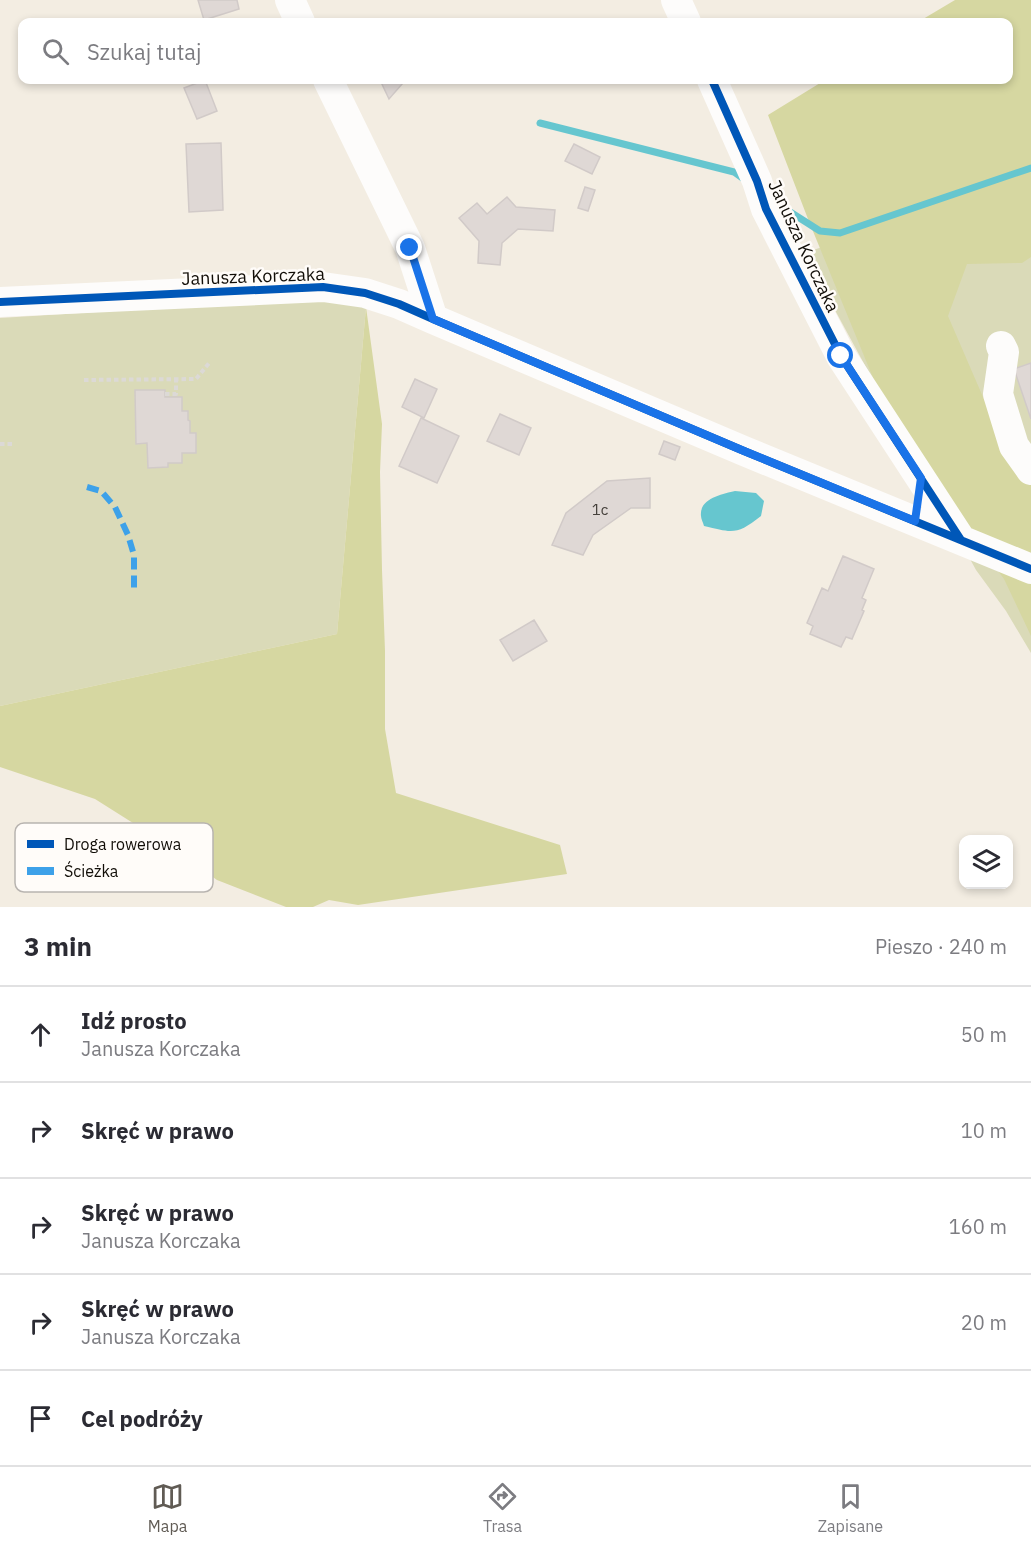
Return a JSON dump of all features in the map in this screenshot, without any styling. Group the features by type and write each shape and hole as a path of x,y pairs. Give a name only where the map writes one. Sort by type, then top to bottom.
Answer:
{"street":[{"path":"290,0 298,18"},
{"path":"676,0 684,18"},
{"path":"330,84 410,248 433,319"},
{"name":"Janusza Korczaka","path":"714,84 757,181 766,209 841,356 961,540"},
{"name":"Janusza Korczaka","path":"0,302 323,287 365,292 399,304 744,451 1031,569"},
{"path":"1001,346 1004,352 998,394 1014,446 1031,470"},
{"path":"915,521 921,478"}],"path":[{"path":"84,380 196,379 210,362"},
{"path":"165,394 176,394 176,379"},
{"path":"0,444 15,444"}],"green space":[{"path":"955,0 1031,0 1031,257 1022,263 967,264 948,316 1005,448 1031,478 1031,636 1004,579 896,434 768,115 818,84 1013,84 1013,18 925,18"},
{"path":"1031,179 1031,653 1006,611 976,570 804,253"},
{"path":"307,299 366,307 337,634 0,706 0,318"},
{"path":"366,307 382,424 380,472 385,729 396,793 560,845 567,874 358,905 329,900 313,907 286,907 213,877 213,823 133,823 95,799 0,767 0,706 337,634"}],"water":[{"path":"735,491 756,493 764,501 761,516 746,527 734,531 704,526 701,510 704,505 713,498"}],"building":[{"path":"198,0 237,0 239,9 203,18"},
{"path":"194,84 207,84 217,111 197,119 184,88"},
{"path":"382,84 402,84 389,99"},
{"path":"221,143 223,210 189,212 186,144"},
{"path":"574,144 600,157 592,174 565,161"},
{"path":"585,187 595,190 588,211 578,208"},
{"path":"507,197 516,207 555,210 553,231 518,229 502,243 500,265 478,263 479,241 459,218 477,203 487,214"},
{"path":"1031,363 1031,419 1014,369"},
{"path":"415,379 437,389 424,418 402,407"},
{"path":"135,390 165,390 165,397 182,397 182,411 188,411 190,433 196,433 196,453 182,453 182,463 168,463 168,467 148,468 147,443 136,444"},
{"path":"500,414 531,428 519,455 487,441"},
{"path":"421,418 459,436 437,483 399,466"},
{"path":"664,441 680,447 675,460 659,454"},
{"path":"650,478 650,508 631,508 593,535 583,555 552,545 566,513 607,481"},
{"path":"843,556 874,569 862,598 866,600 862,610 864,611 852,639 846,637 841,647 810,634 813,626 807,623 822,588 828,591"},
{"path":"534,620 547,641 513,661 500,640"}],"waterway":[{"path":"540,123 734,172 745,180"},
{"path":"776,203 820,231 840,233 1031,168"}],"marked path":[{"path":"87,487 101,491 115,507 128,535 134,555 134,592"}],"cycle path":[{"path":"714,84 757,181 766,209 841,356 961,540"},
{"path":"0,302 323,287 365,293 399,304 744,451 1031,569"}],"route":[{"path":"410,248 433,319 915,521 921,478 841,356"}]}
